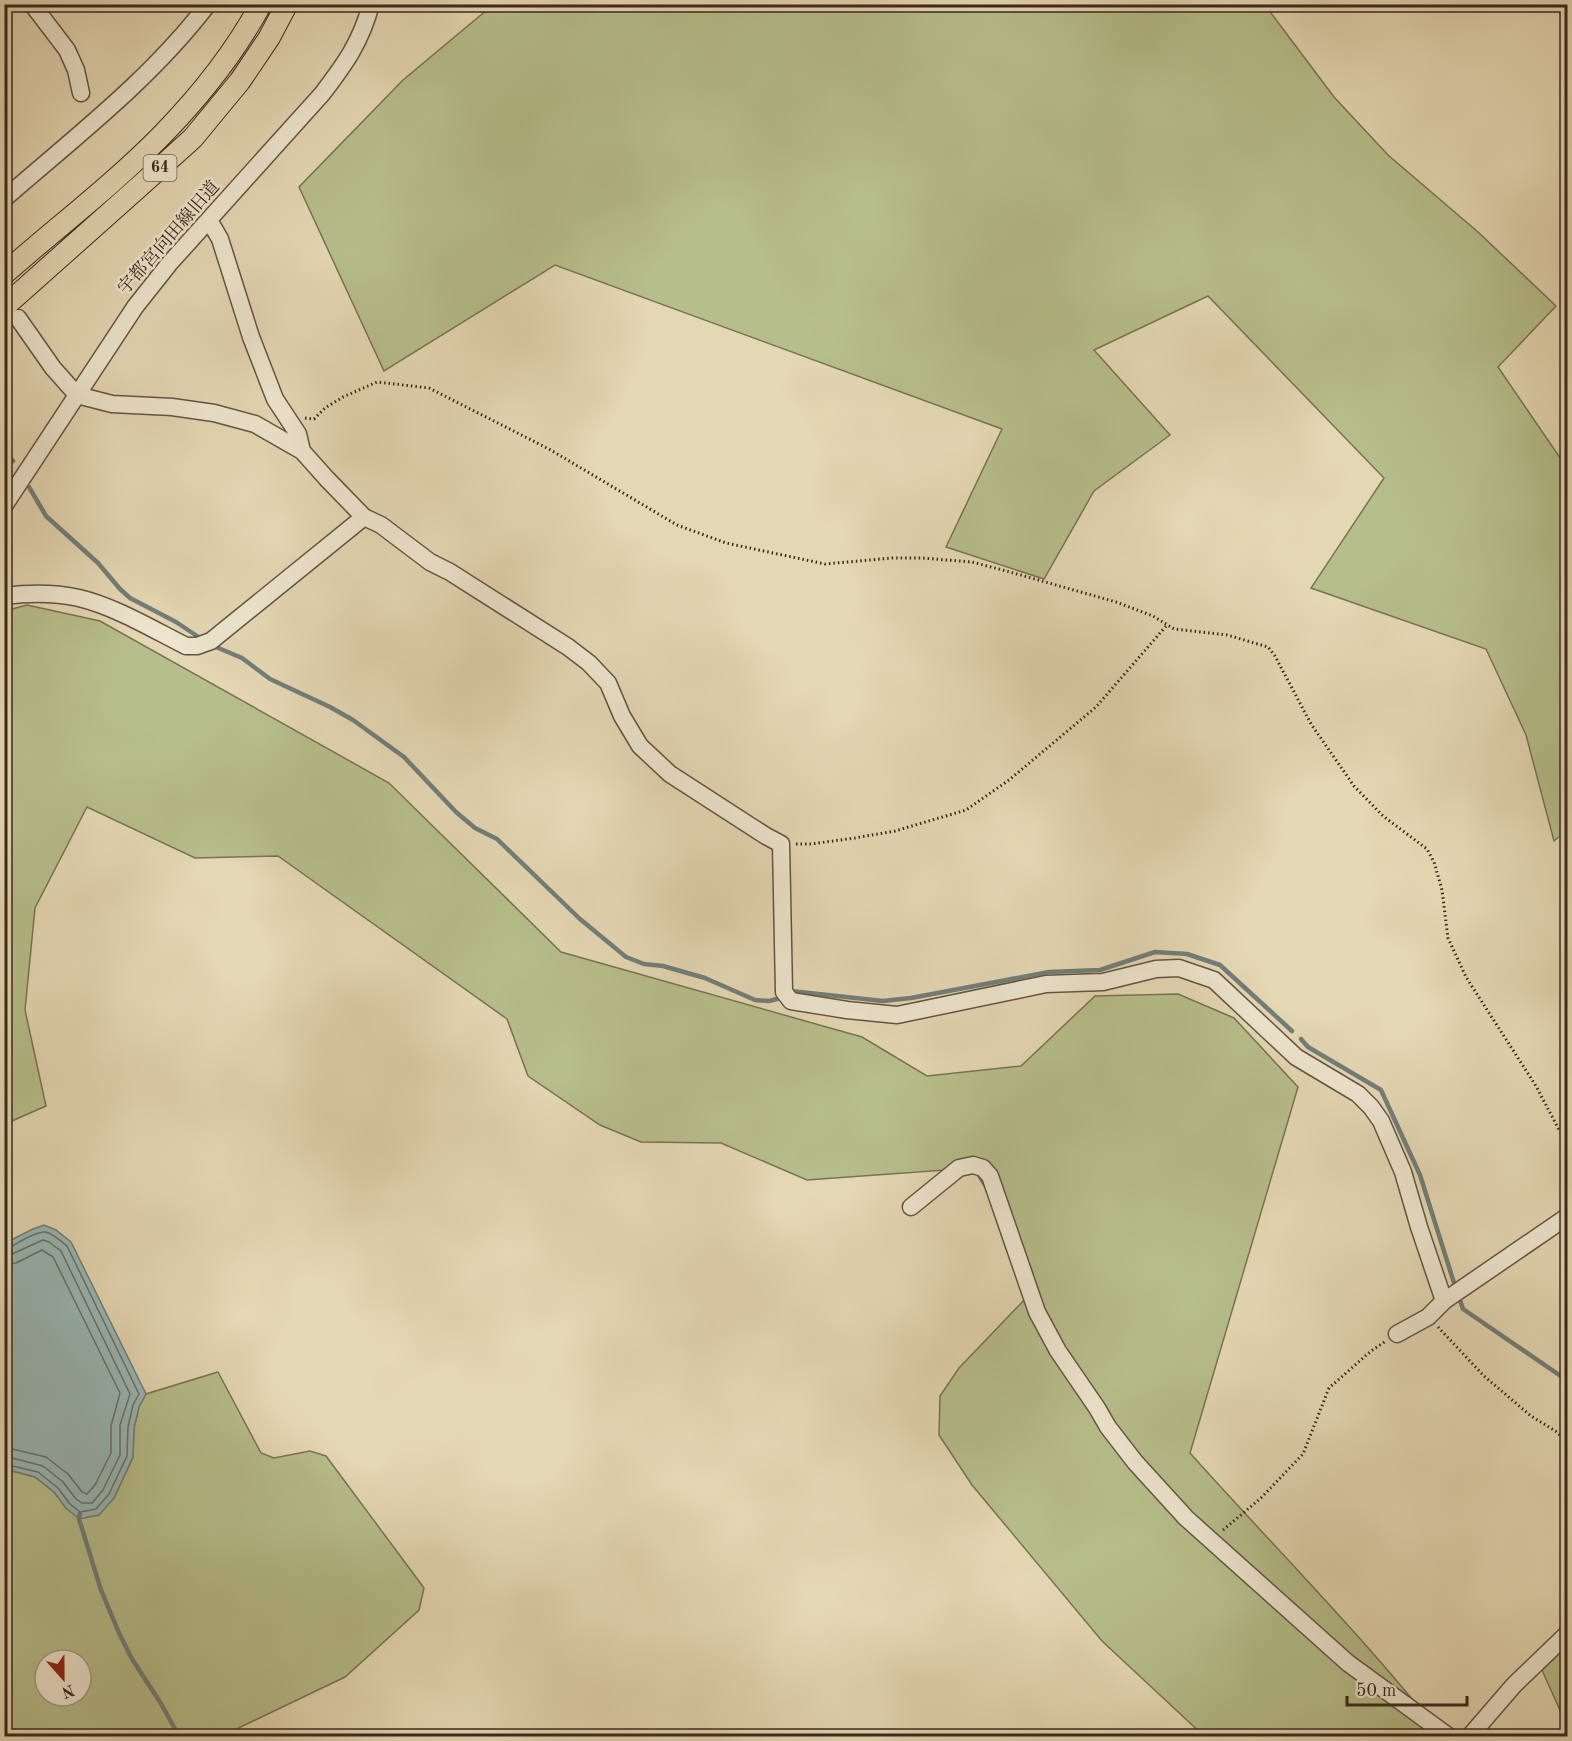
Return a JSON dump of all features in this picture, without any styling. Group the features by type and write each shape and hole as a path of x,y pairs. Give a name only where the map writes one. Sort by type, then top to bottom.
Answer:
{"main road":[{"name":"64","path":"4,274 162,135 209,83 252,22 261,4"},
{"name":"64","path":"11,312 141,185 193,138 240,81 269,38 287,4"}],"street":[{"path":"32,4 67,50 76,70 81,93"},
{"path":"4,199 151,70 190,29 208,4"},
{"name":"宇都宮向田線旧道","path":"4,506 135,307 169,264 339,73 356,47 371,4"},
{"path":"209,220 220,239 251,337 275,399 298,434 302,451"},
{"path":"11,312 53,368 77,395 112,404 172,407 214,413 255,424 302,451 364,517 381,525 430,562 450,572 568,647 589,663 608,683 622,716 640,746 670,774 781,844 784,992 791,1001 847,1010 897,1014 1046,984 1103,982 1156,969 1179,968 1214,980 1296,1057 1358,1094 1371,1107 1381,1121 1402,1172 1444,1301"},
{"path":"4,596 27,593 78,598 108,608 186,646 197,646 211,641 364,517"},
{"path":"912,1207 959,1168 973,1165 983,1168 990,1176 1037,1312 1058,1351 1108,1427 1135,1462 1210,1541 1348,1663 1448,1737"},
{"path":"1397,1334 1428,1317 1444,1301 1568,1216"},
{"path":"1470,1737 1514,1685 1568,1633"}],"path":[{"path":"285,415 314,419 325,408 343,397 377,382 429,388 549,449 677,525 726,543 825,564 902,558 972,562 1116,602 1153,616 1174,629 1227,634 1269,647 1311,724 1354,786 1383,816 1427,849 1434,862 1442,890 1448,938 1466,977 1536,1086 1568,1147"},
{"path":"781,844 811,844 895,831 966,810 1009,780 1096,707 1167,625"},
{"path":"1428,1317 1484,1376 1531,1416 1557,1432 1568,1444"},
{"path":"1210,1541 1261,1498 1304,1454 1329,1388 1371,1351 1397,1334"}],"green space":[{"path":"494,4 1265,5 1334,97 1388,155 1478,232 1556,306 1498,367 1567,468 1567,830 1554,841 1526,735 1486,649 1311,588 1384,478 1208,296 1094,350 1170,435 1094,491 1044,579 946,547 1002,429 555,265 384,371 299,187 403,80"},
{"path":"27,605 100,621 389,783 561,952 862,1037 927,1076 1021,1066 1095,996 1178,994 1234,1018 1298,1087 1190,1453 1350,1628 1442,1736 1204,1736 1102,1641 972,1485 939,1435 940,1396 959,1368 1028,1296 986,1189 973,1168 807,1180 721,1143 641,1142 600,1125 528,1076 507,1019 278,856 195,858 87,807 35,908 25,1010 46,1106 5,1124 4,611"},
{"path":"218,1372 261,1453 274,1458 310,1451 326,1456 424,1588 419,1610 345,1677 222,1736 5,1736 4,1469 35,1477 54,1492 66,1508 114,1498 133,1457 134,1428 139,1407 146,1394"},
{"path":"1567,1646 1567,1726 1542,1670"}],"water":[{"path":"44,1225 56,1230 71,1242 146,1394 139,1407 134,1428 133,1457 114,1498 99,1515 79,1519 66,1508 54,1492 35,1477 5,1469 5,1243"}],"waterway":[{"path":"4,453 13,461"},
{"path":"29,487 46,516 98,563 130,598 176,622 200,638"},
{"path":"216,647 242,658 270,679 353,720 404,757 456,812 475,828 497,839 580,919 626,957 644,964 663,966 705,978 755,1000 777,999"},
{"path":"791,991 883,1001 911,998 1049,972 1100,970 1155,952 1187,954 1220,965 1292,1031"},
{"path":"1301,1039 1308,1047 1381,1090 1420,1175 1455,1286"},
{"path":"1460,1300 1463,1309 1568,1381"},
{"path":"80,1513 79,1519 101,1590 119,1633 132,1659 179,1736"}]}
